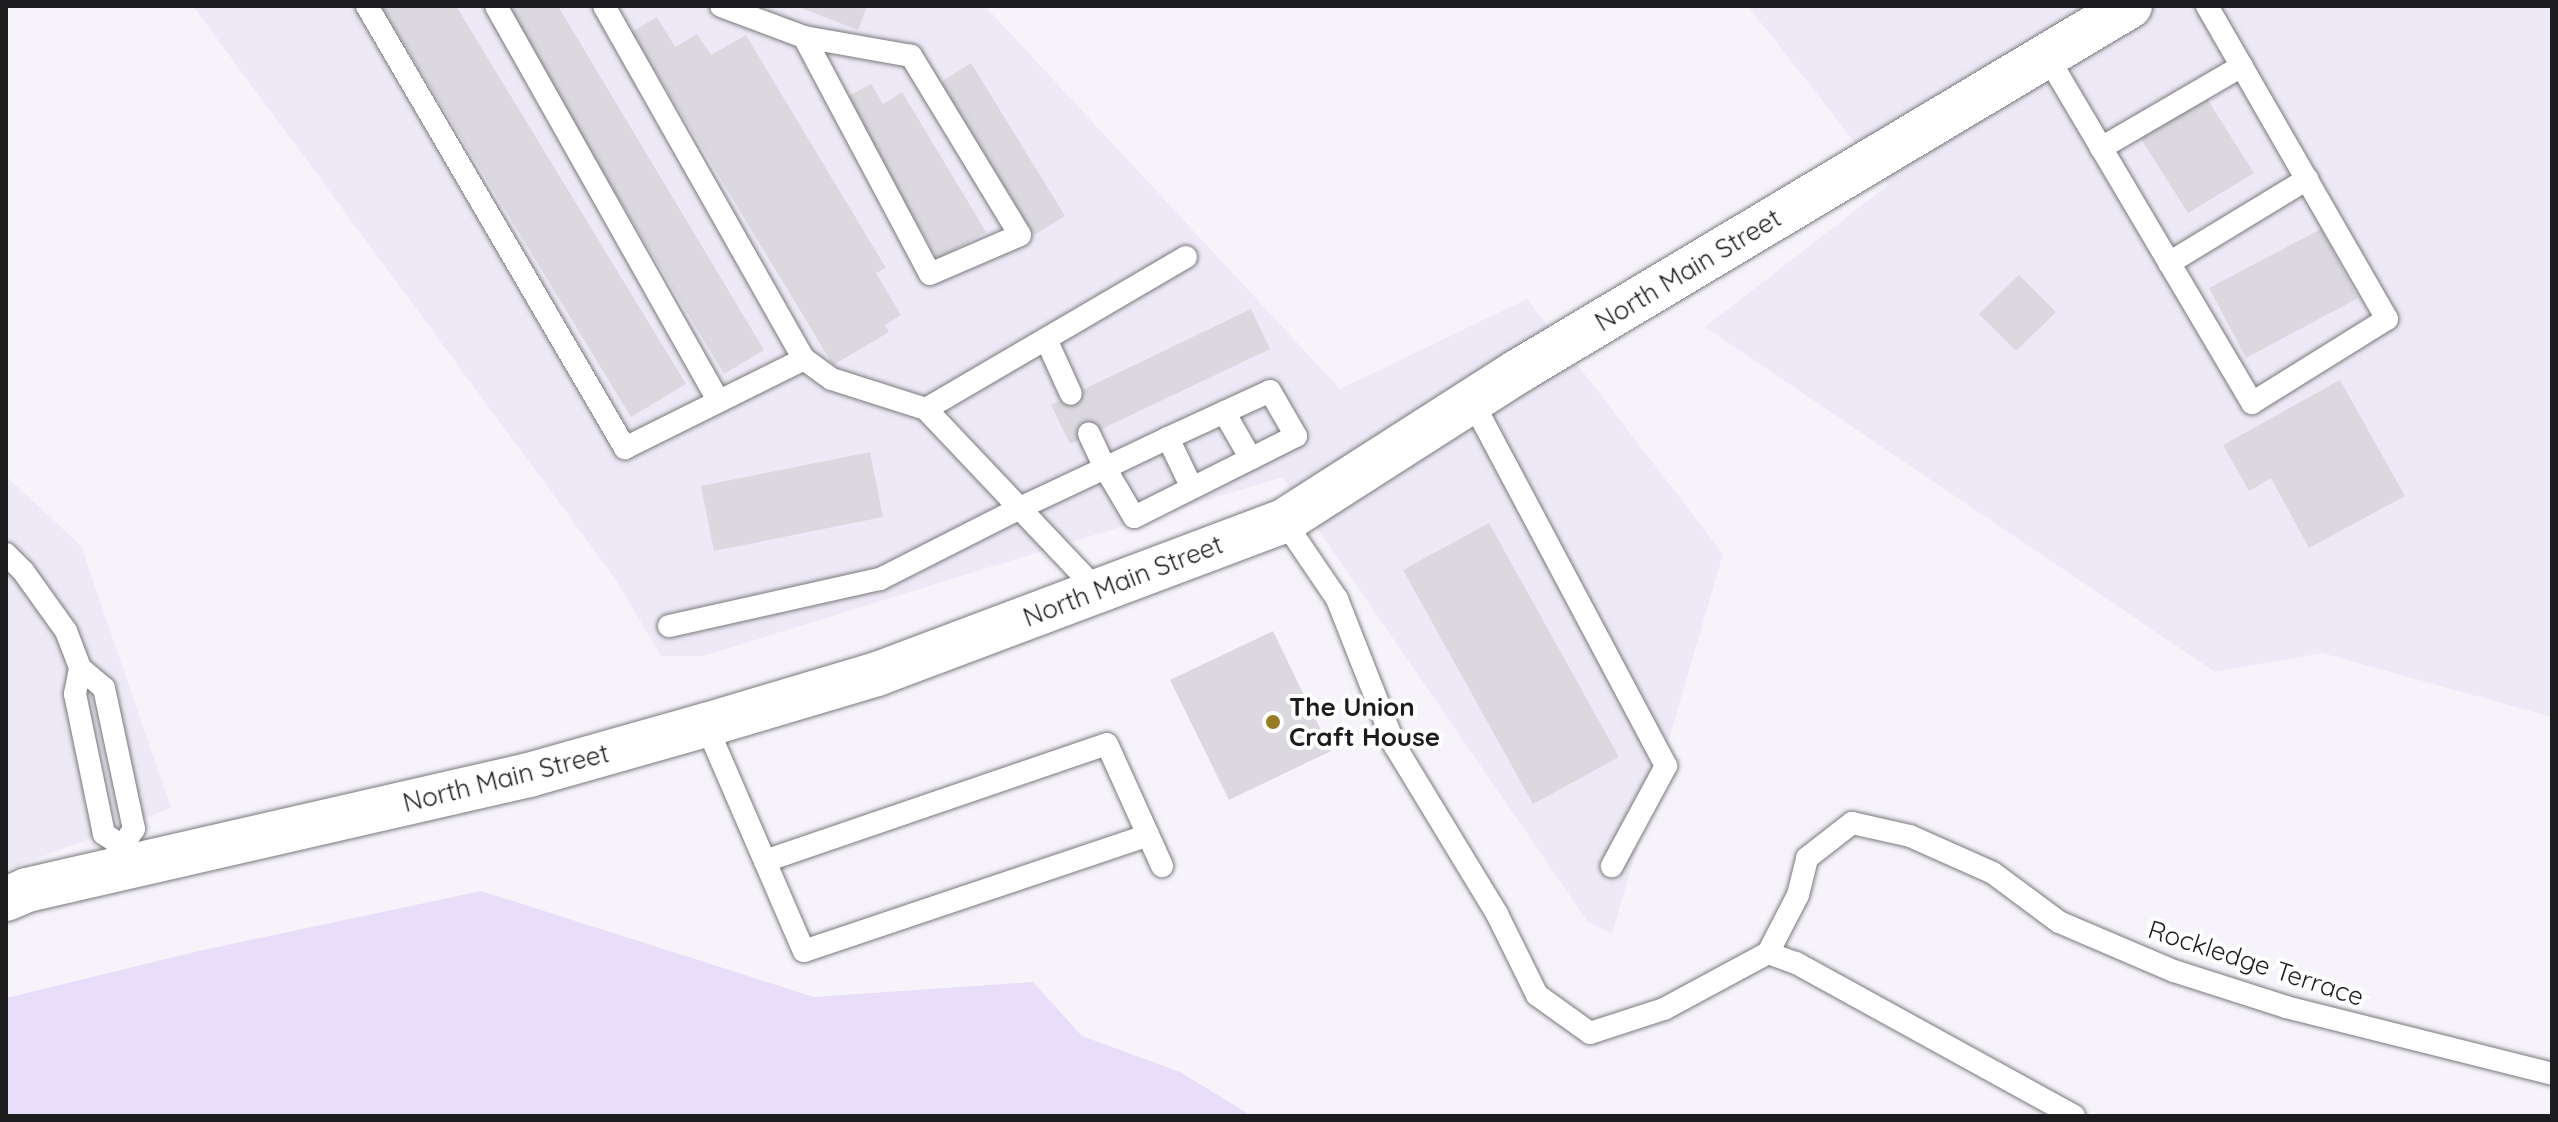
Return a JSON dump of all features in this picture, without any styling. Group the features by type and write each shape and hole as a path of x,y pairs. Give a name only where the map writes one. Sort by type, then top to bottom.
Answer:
{"main road":[{"name":"North Main Street","path":"6,899 125,856 529,775 706,725 877,674 1284,521 1472,401 2130,6"}],"lane":[{"path":"367,6 625,448 804,359"},
{"path":"496,6 719,401"},
{"path":"604,6 804,359 832,379 926,409 1022,507 1097,590"},
{"path":"721,6 804,37 911,56 1020,235 930,274 804,37"},
{"path":"2047,56 2252,403 2387,319 2207,6"},
{"path":"2101,148 2242,66"},
{"path":"2169,263 2307,179"},
{"path":"926,409 1186,257"},
{"path":"1046,339 1071,394"},
{"path":"669,626 880,579 1022,507 1105,468 1168,438 1270,391 1296,436 1134,517 1105,468 1089,434"},
{"path":"1472,401 1666,766 1612,866"},
{"path":"1224,412 1251,459"},
{"path":"1168,438 1192,488"},
{"path":"1284,521 1337,599 1395,746 1497,914 1537,995 1590,1033 1664,1009 1768,953 1796,963 2074,1116"},
{"path":"6,554 23,571 66,631 80,668 75,694 104,834 125,856"},
{"path":"706,725 804,951 1148,835"},
{"path":"765,861 1107,744 1162,866"},
{"name":"Rockledge Terrace","path":"1768,953 1798,895 1807,858 1852,823 1910,836 1993,873 2059,922 2174,971 2286,1007 2552,1074"}],"shaded area":[{"path":"193,6 985,6 1340,389 1527,299 1723,554 1612,934 1588,922 1282,477 703,656 661,656 614,577"},
{"path":"1748,6 2552,6 2552,717 2322,653 2215,672 1705,327 1888,185"},
{"path":"6,476 81,546 171,808 6,870"},
{"path":"481,891 814,997 1033,982 1082,1036 1180,1072 1252,1116 6,1116 6,998 199,951"}],"building":[{"path":"381,6 456,6 686,384 631,417"},
{"path":"503,6 558,6 764,350 724,374"},
{"path":"796,6 867,6 858,30"},
{"path":"657,17 675,47 697,34 711,55 746,35 886,268 876,273 901,315 885,325 889,332 833,365 632,32"},
{"path":"971,63 1065,216 1034,235 941,82"},
{"path":"871,84 883,104 902,92 986,232 938,259 843,99"},
{"path":"2202,91 2254,173 2188,213 2136,131"},
{"path":"2321,229 2358,298 2246,358 2209,288"},
{"path":"2019,275 2056,312 2016,351 1979,314"},
{"path":"1251,309 1270,349 1070,444 1051,405"},
{"path":"2340,380 2405,496 2309,548 2271,478 2249,491 2223,445"},
{"path":"870,452 883,517 714,551 701,486"},
{"path":"1489,523 1619,757 1533,804 1403,570"},
{"path":"1273,631 1331,751 1229,800 1170,680"}],"place":[{"name":"The Union Craft House","path":"1273,722"}]}
